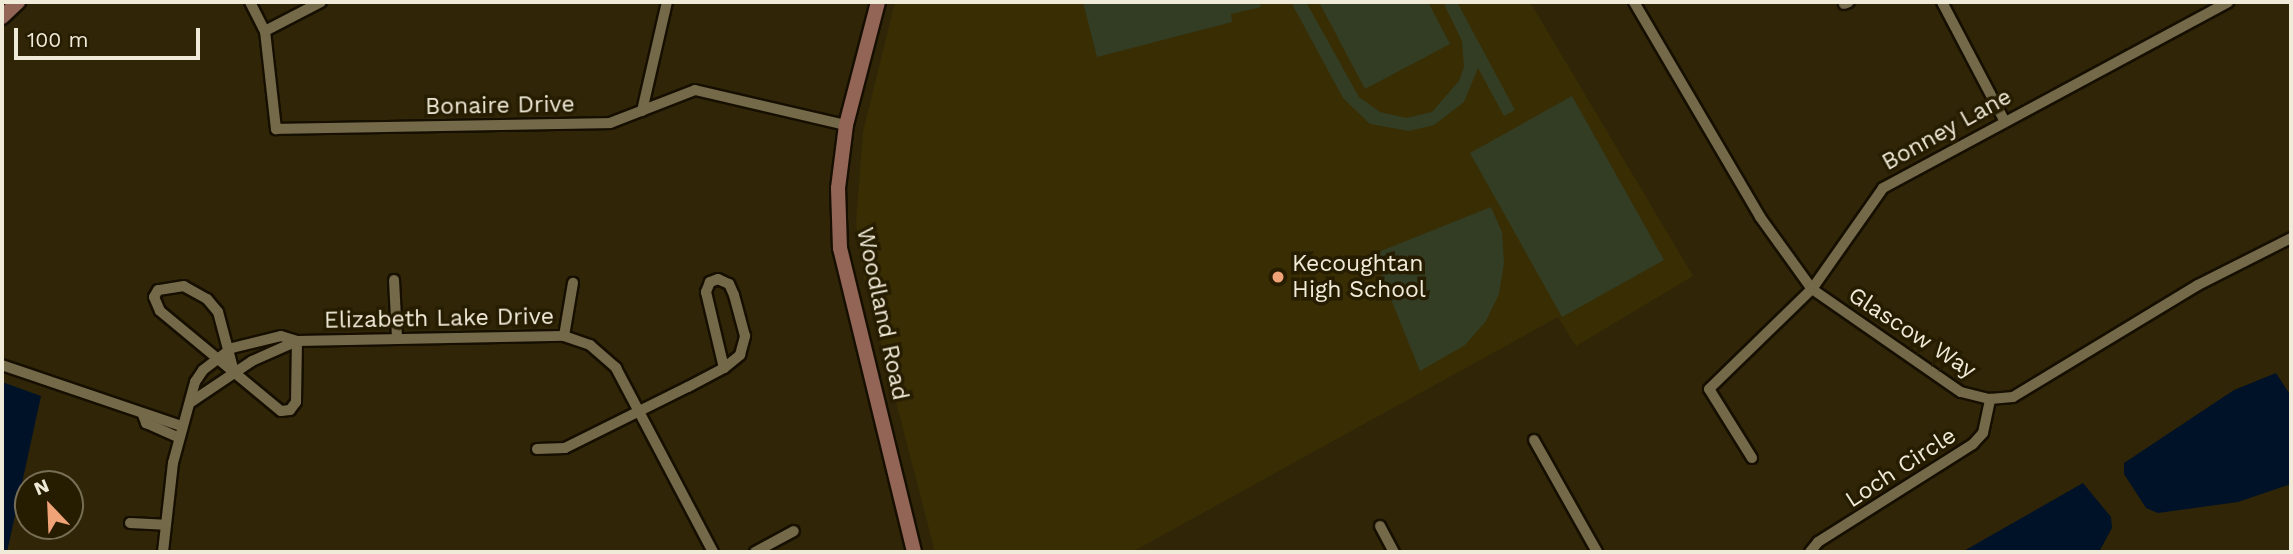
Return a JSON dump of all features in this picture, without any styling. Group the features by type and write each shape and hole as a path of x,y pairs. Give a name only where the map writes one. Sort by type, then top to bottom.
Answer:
{"main road":[{"path":"2,17 18,2"},
{"name":"Woodland Road","path":"878,2 846,125 838,188 840,248 915,552"}],"street":[{"name":"Bonaire Drive","path":"250,2 265,31 276,129 610,123 695,90 846,125"},
{"path":"265,31 321,2"},
{"path":"642,111 667,2"},
{"name":"Glascow Way","path":"1634,2 1760,217 1812,289 1961,392 1990,399 2013,397 2198,285 2291,238"},
{"path":"1942,2 2004,120"},
{"name":"Bonney Lane","path":"1752,458 1709,388 1812,289 1883,188 2004,120 2228,2"},
{"path":"537,449 565,448 724,368 743,350 745,336 733,291 718,279 710,282 706,292 724,368"},
{"path":"394,280 397,338"},
{"path":"564,336 573,283"},
{"path":"184,286 203,295 218,313 230,349 234,372 160,311 154,297 158,290 184,286"},
{"name":"Elizabeth Lake Drive","path":"163,552 178,437 199,375 230,349 259,338 281,335 297,341 564,336 606,356 639,412 713,552"},
{"name":"Elizabeth Lake Drive","path":"191,402 234,372 297,341"},
{"name":"Elizabeth Lake Drive","path":"234,372 277,410 290,410 298,397 297,341"},
{"path":"2,365 143,415 150,413 181,426"},
{"name":"Loch Circle","path":"1810,552 1818,542 1973,444 1983,433 1990,399"},
{"path":"143,415 146,423 178,437"},
{"path":"1534,440 1597,552"},
{"path":"130,523 165,525"},
{"path":"1380,526 1395,552"},
{"path":"755,552 794,531"}],"shaded area":[{"name":"Kecoughtan High School","path":"895,2 1530,2 1693,276 1576,346 1558,317 1132,552 935,552 864,278 856,223 863,132"}],"green space":[{"path":"1083,2 1260,2 1261,7 1231,14 1232,22 1097,57"},
{"path":"1291,2 1306,2 1359,97 1380,112 1406,118 1432,112 1459,81 1464,67 1462,41 1443,2 1457,2 1515,110 1504,116 1478,68 1464,102 1434,125 1409,131 1370,124 1343,98"},
{"path":"1319,2 1428,2 1450,44 1365,89"},
{"path":"1572,96 1664,260 1562,317 1470,153"},
{"path":"1491,207 1502,232 1504,263 1499,294 1486,321 1465,345 1420,371 1376,262 1381,251"}],"water":[{"path":"2276,373 2291,396 2291,484 2238,502 2158,513 2146,508 2124,474 2124,463 2234,390"},
{"path":"2,382 41,396 25,470 14,470 14,520 7,552 2,552"},
{"path":"2083,483 2111,517 2112,528 2099,552 1962,552"}],"place":[{"name":"Kecoughtan High School","path":"1278,277"}]}
